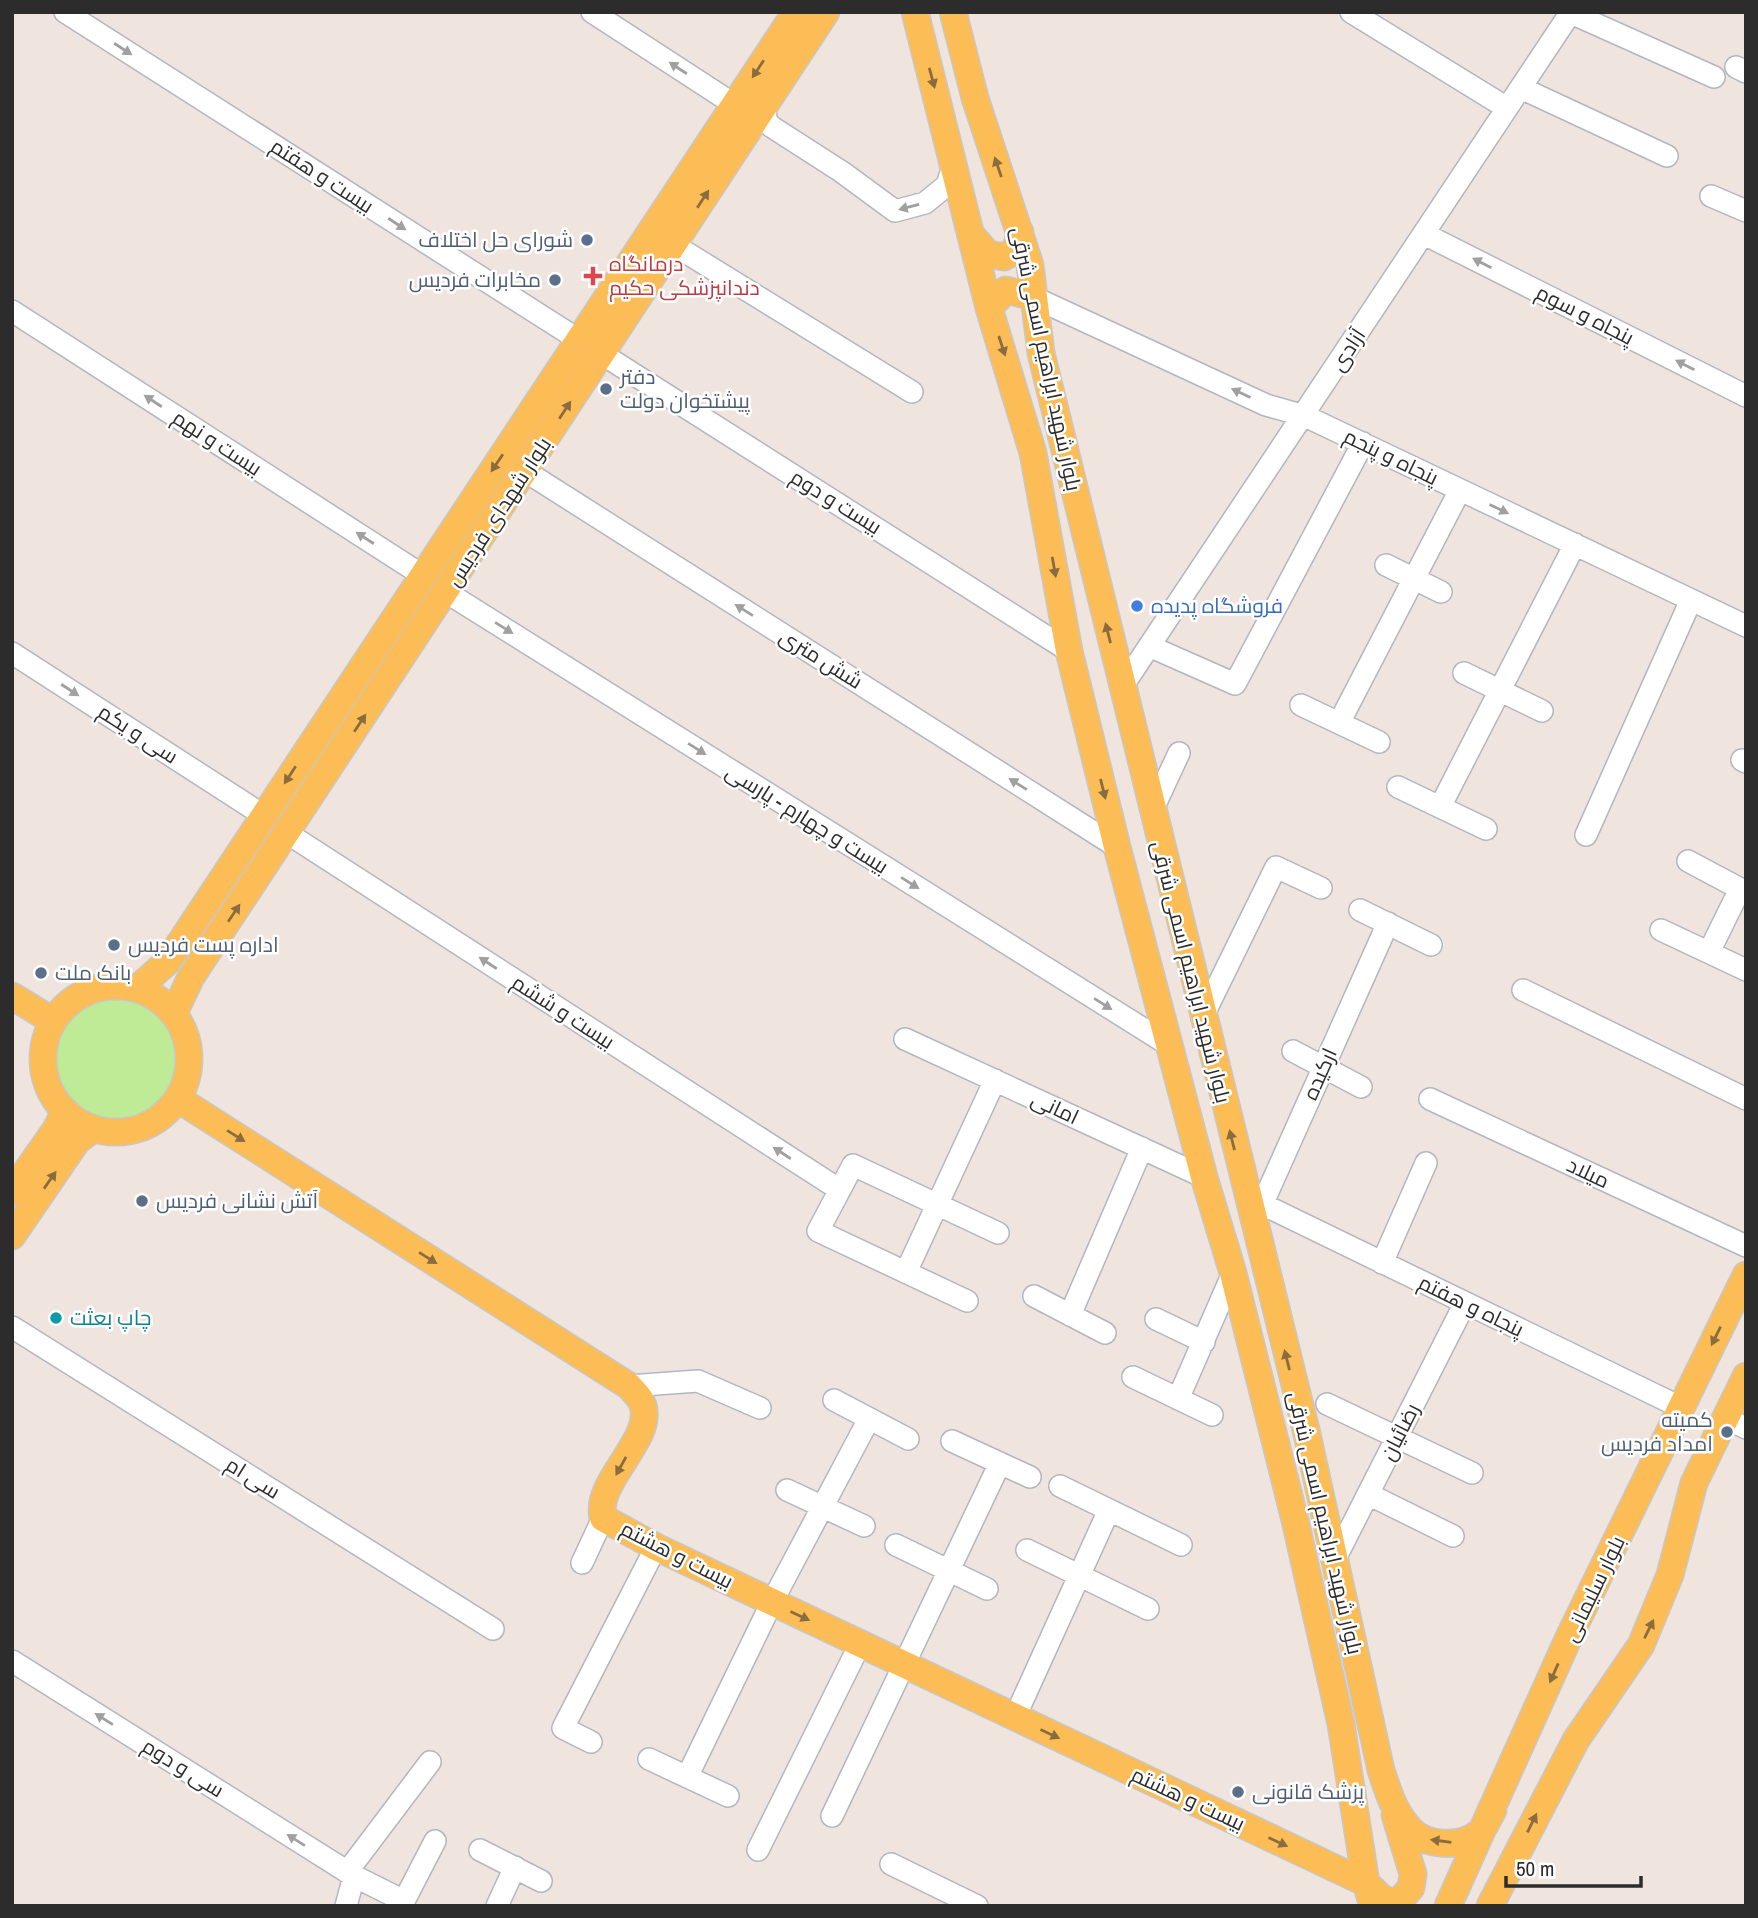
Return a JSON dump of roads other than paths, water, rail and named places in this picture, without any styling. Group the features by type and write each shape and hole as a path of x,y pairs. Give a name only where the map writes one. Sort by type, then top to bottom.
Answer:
{"main road":[{"name":"بلوار شهدای فردیس","path":"138,988 166,963 796,12"},
{"name":"بلوار شهدای فردیس","path":"174,1013 191,977 826,12"},
{"name":"بلوار شهید ابراهیم اسمی شرقی","path":"915,12 974,238 989,308 1033,453 1069,651 1117,847 1168,1045 1233,1273 1295,1520 1338,1710 1369,1895"},
{"name":"بلوار شهید ابراهیم اسمی شرقی","path":"953,12 982,119 1030,265 1041,353 1202,1018 1258,1214 1381,1770 1391,1803 1411,1831 1441,1843 1462,1842 1481,1832 1493,1810"},
{"path":"974,238 988,254 1004,257 1016,250 1020,232"},
{"path":"989,308 1006,290 1033,297"},
{"path":"99,987 138,988 164,1002 174,1013 185,1032 190,1054 188,1076 178,1099 164,1115 142,1128 118,1133 93,1129 65,1111 50,1091 43,1068 44,1044 53,1021 65,1006 81,994 99,987"},
{"path":"12,996 53,1021"},
{"path":"178,1099 629,1386"},
{"path":"12,1192 56,1129 65,1111"},
{"path":"12,1236 77,1141 93,1129"},
{"name":"بلوار سلیمانی","path":"1448,1906 1569,1637 1746,1275"},
{"path":"1490,1906 1576,1740 1607,1691 1625,1671 1656,1615 1671,1575 1694,1483 1736,1423 1746,1376"},
{"name":"بیست و هشتم","path":"629,1386 643,1404 641,1430 603,1498 604,1518 656,1547 1015,1717 1369,1895 1385,1901 1399,1902 1411,1888 1413,1874 1391,1803"},
{"path":"1506,1875 1512,1906"}],"street":[{"name":"بیست و هفتم","path":"65,12 579,340"},
{"path":"592,12 735,105"},
{"path":"1351,12 1507,108"},
{"path":"1571,13 1714,77"},
{"name":"آزادی","path":"1122,687 1571,13"},
{"path":"1521,88 1667,156"},
{"path":"764,108 767,122 772,127 895,211 925,203 947,186 954,163"},
{"path":"1711,196 1746,211"},
{"name":"پنجاه و سوم","path":"1424,234 1746,396"},
{"path":"674,245 912,392"},
{"name":"پنجاه و پنجم","path":"1033,297 1266,405 1305,416 1746,626"},
{"name":"بیست و نهم","path":"12,311 422,575"},
{"name":"بیست و دوم","path":"602,354 1069,651"},
{"path":"1149,646 1235,684 1363,443"},
{"name":"شش متری","path":"525,471 1117,847"},
{"path":"1339,723 1460,490"},
{"path":"1440,807 1574,544"},
{"path":"1386,565 1441,592"},
{"name":"بیست و چهارم - پارسی","path":"446,592 1168,1045"},
{"path":"1586,835 1691,600"},
{"name":"سی و یکم","path":"12,653 264,815"},
{"path":"1464,673 1542,711"},
{"path":"1301,705 1379,742"},
{"path":"1152,811 1179,753"},
{"path":"1398,788 1486,829"},
{"name":"بیست و ششم","path":"287,833 840,1190"},
{"path":"1688,861 1743,890 1709,952"},
{"path":"1202,1018 1276,867 1321,888"},
{"path":"1360,910 1431,945"},
{"name":"ارکیده","path":"1258,1214 1388,923"},
{"path":"1661,930 1746,970"},
{"path":"1523,990 1746,1099"},
{"name":"امانی","path":"905,1039 1204,1177"},
{"path":"1293,1051 1361,1087"},
{"path":"906,1272 995,1080"},
{"name":"میلاد","path":"1430,1099 1746,1246"},
{"path":"1070,1315 1142,1148"},
{"path":"1382,1263 1426,1163"},
{"path":"967,1301 818,1231 853,1165 998,1233"},
{"name":"پنجاه و هفتم","path":"1258,1214 1382,1263 1681,1407"},
{"path":"1178,1399 1233,1273"},
{"path":"1034,1296 1105,1333"},
{"name":"رضائیان","path":"1334,1561 1465,1303"},
{"path":"1156,1319 1204,1342"},
{"name":"سی ام","path":"12,1327 493,1629"},
{"path":"1133,1377 1212,1416"},
{"path":"629,1386 698,1381 760,1408"},
{"path":"834,1400 908,1439"},
{"path":"1327,1404 1472,1474"},
{"path":"687,1777 772,1602 869,1419"},
{"path":"952,1441 1030,1477"},
{"path":"831,1816 1000,1463"},
{"path":"1060,1486 1181,1545"},
{"path":"787,1490 864,1526"},
{"path":"1368,1494 1453,1536"},
{"path":"1015,1717 1109,1510"},
{"path":"582,1563 604,1518"},
{"path":"896,1545 987,1590"},
{"path":"591,1742 563,1728 656,1547"},
{"path":"1027,1550 1148,1609"},
{"path":"758,1850 860,1644"},
{"name":"سی و دوم","path":"12,1661 351,1874"},
{"path":"649,1759 728,1796"},
{"path":"346,1906 351,1874 430,1762"},
{"path":"351,1874 404,1901 435,1841"},
{"path":"480,1850 541,1881"},
{"path":"891,1864 977,1906"},
{"path":"497,1906 515,1867"}],"place":[{"name":"شورای حل اختلاف","path":"587,240"},
{"name":"درمانگاه دندانپزشکی حکیم","path":"593,276"},
{"name":"مخابرات فردیس","path":"555,280"},
{"name":"دفتر پیشتخوان دولت","path":"606,389"},
{"name":"فروشگاه پدیده","path":"1137,606"},
{"name":"اداره پست فردیس","path":"114,945"},
{"name":"بانک ملت","path":"41,973"},
{"name":"آتش نشانی فردیس","path":"142,1201"},
{"name":"چاپ بعثت","path":"56,1318"},
{"name":"کمیته امداد فردیس","path":"1727,1432"},
{"name":"پزشک قانونی","path":"1238,1792"}]}
